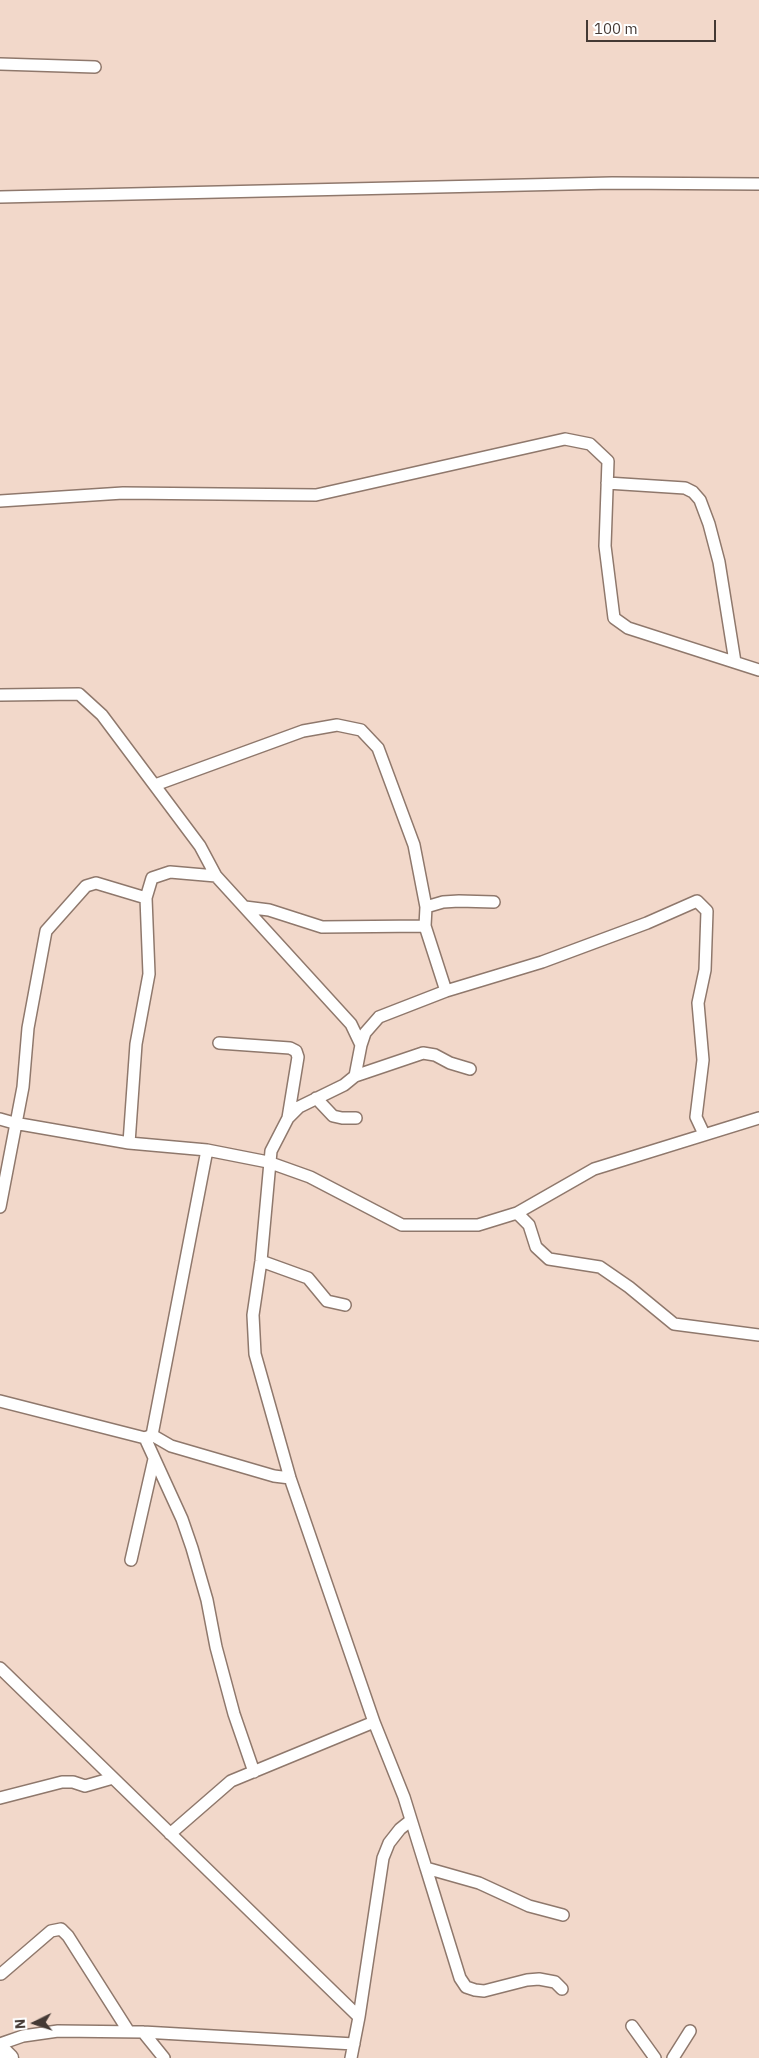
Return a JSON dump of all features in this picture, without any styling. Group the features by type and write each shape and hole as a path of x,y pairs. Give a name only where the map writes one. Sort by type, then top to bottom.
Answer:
{"highway":[{"path":"0,2046 10,2058"}],"street":[{"path":"0,64 95,67"},
{"path":"0,197 612,183 759,184"},
{"path":"0,502 123,493 316,495 565,438 590,444 608,461 605,546 614,618 628,628 759,670"},
{"path":"607,483 685,488 693,492 700,500 709,524 719,562 735,662"},
{"path":"0,695 79,694 102,715 200,846 216,876 351,1024 361,1045"},
{"path":"155,785 303,731 338,725 361,730 378,748 414,845 426,907 425,926 446,991"},
{"path":"129,1143 136,1044 149,974 146,898 152,878 170,872 216,876"},
{"path":"0,1206 22,1087 28,1028 46,931 86,886 96,883 146,898"},
{"path":"355,1076 365,1033 379,1017 446,991 542,962 647,923 697,901 708,911 705,970 698,1003 703,1060 696,1117 704,1134"},
{"path":"426,907 443,902 494,902"},
{"path":"245,907 269,910 322,927 425,926"},
{"path":"219,1043 290,1048 296,1051 298,1057 288,1118"},
{"path":"470,1069 450,1063 435,1055 423,1053 355,1076 344,1084 299,1107 288,1118 271,1151 268,1162 261,1261 253,1315 255,1354 290,1478 374,1722 404,1797 410,1821 451,1943 460,1978 466,1987 475,1990 484,1990 539,1979 555,1982 562,1988"},
{"path":"316,1098 333,1116 356,1118"},
{"path":"0,1118 14,1123 129,1143 207,1150 268,1162 310,1177 402,1225 478,1225 517,1213 594,1169 759,1118"},
{"path":"207,1150 149,1437 154,1459 182,1519 192,1548 207,1600 216,1647 234,1714 254,1772"},
{"path":"517,1213 529,1225 536,1247 549,1259 600,1267 629,1287 674,1324 759,1335"},
{"path":"261,1261 308,1278 327,1302 345,1305"},
{"path":"0,1401 149,1437 171,1446 274,1476 290,1478"},
{"path":"131,1560 154,1459"},
{"path":"0,1668 359,2017"},
{"path":"170,1834 231,1781 374,1722"},
{"path":"0,1798 62,1782 73,1782 84,1786 113,1778"},
{"path":"0,2046 23,2036 58,2031 143,2032 353,2054 383,1858 389,1843 400,1828 410,1821"},
{"path":"426,1868 479,1883 529,1906 563,1915"},
{"path":"1,1974 51,1931 61,1929 68,1936 129,2032"},
{"path":"632,2026 655,2058"},
{"path":"673,2058 690,2031"},
{"path":"143,2032 164,2058"}]}
